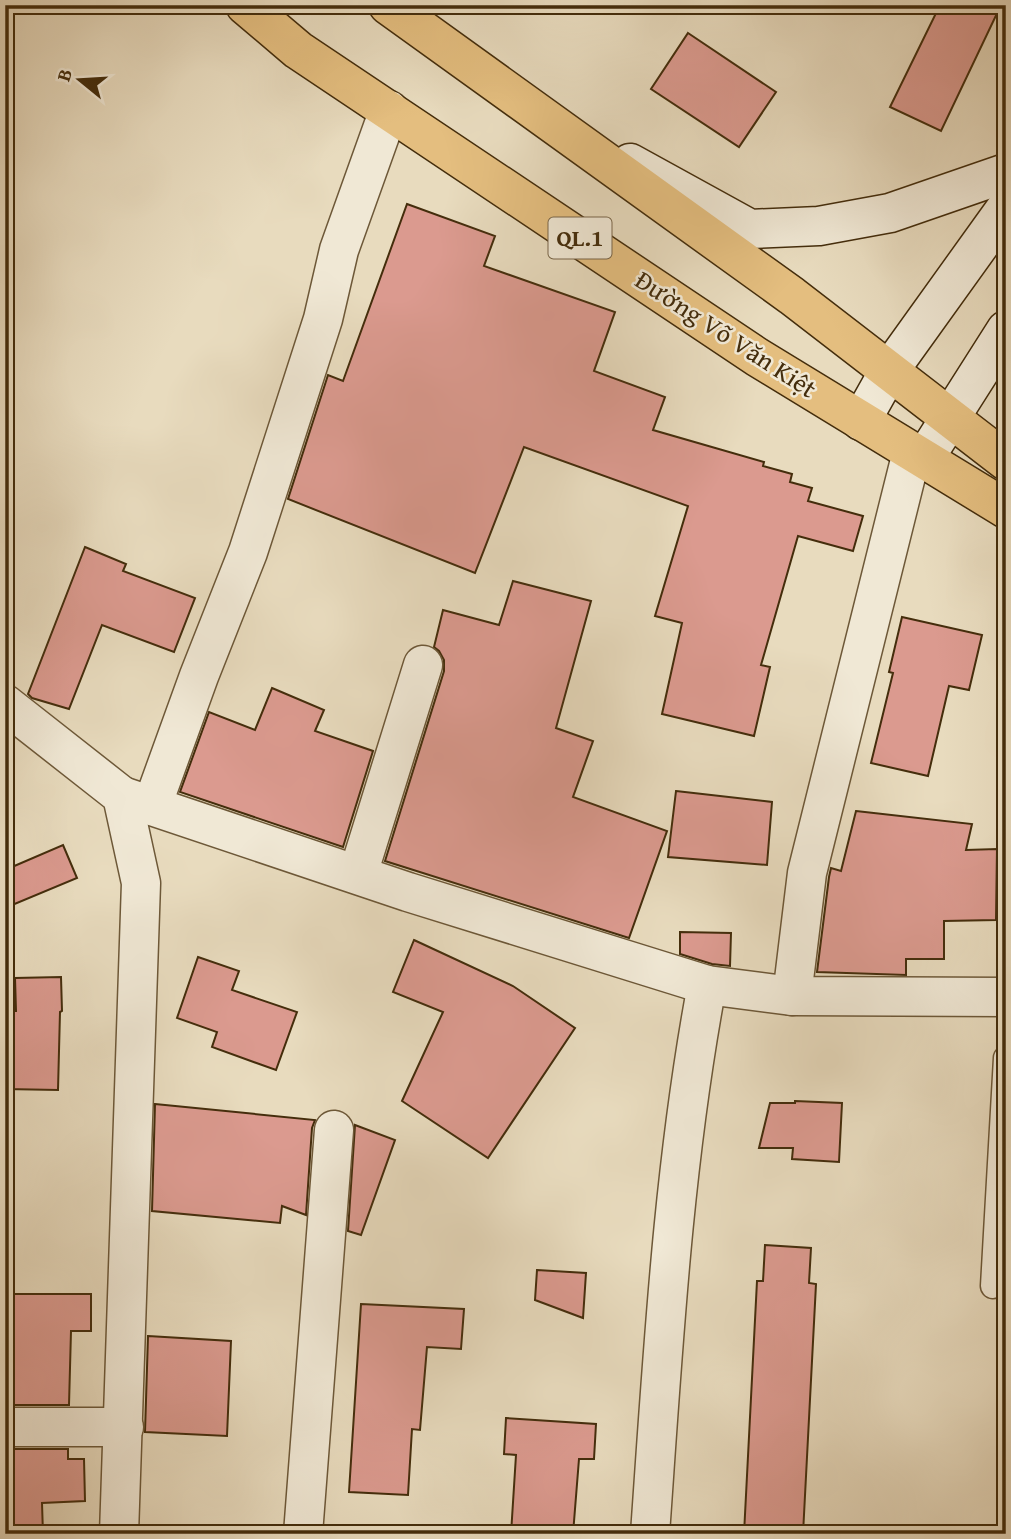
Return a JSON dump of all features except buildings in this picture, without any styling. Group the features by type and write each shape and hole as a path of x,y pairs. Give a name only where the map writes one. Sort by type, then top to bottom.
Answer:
{"highway":[{"name":"Đường Võ Văn Kiệt","path":"245,5 298,50 757,357 1006,509"},
{"path":"388,5 792,296 1006,461"}],"street":[{"path":"516,98 750,229 819,226 890,213 1006,173"},
{"path":"119,1534 141,883 137,801 199,676 248,552 323,319 339,250 389,110"},
{"path":"861,421 889,372 1006,208"},
{"path":"792,996 807,873 918,456 950,418 1006,330"},
{"path":"358,874 423,665"},
{"path":"5,704 137,801 408,892 707,985 792,996 1006,998"},
{"path":"650,1534 666,1318 691,1071 707,985"},
{"path":"303,1534 334,1130"},
{"path":"5,1427 124,1427"}],"lane":[{"path":"993,1286 1006,1058"}]}
